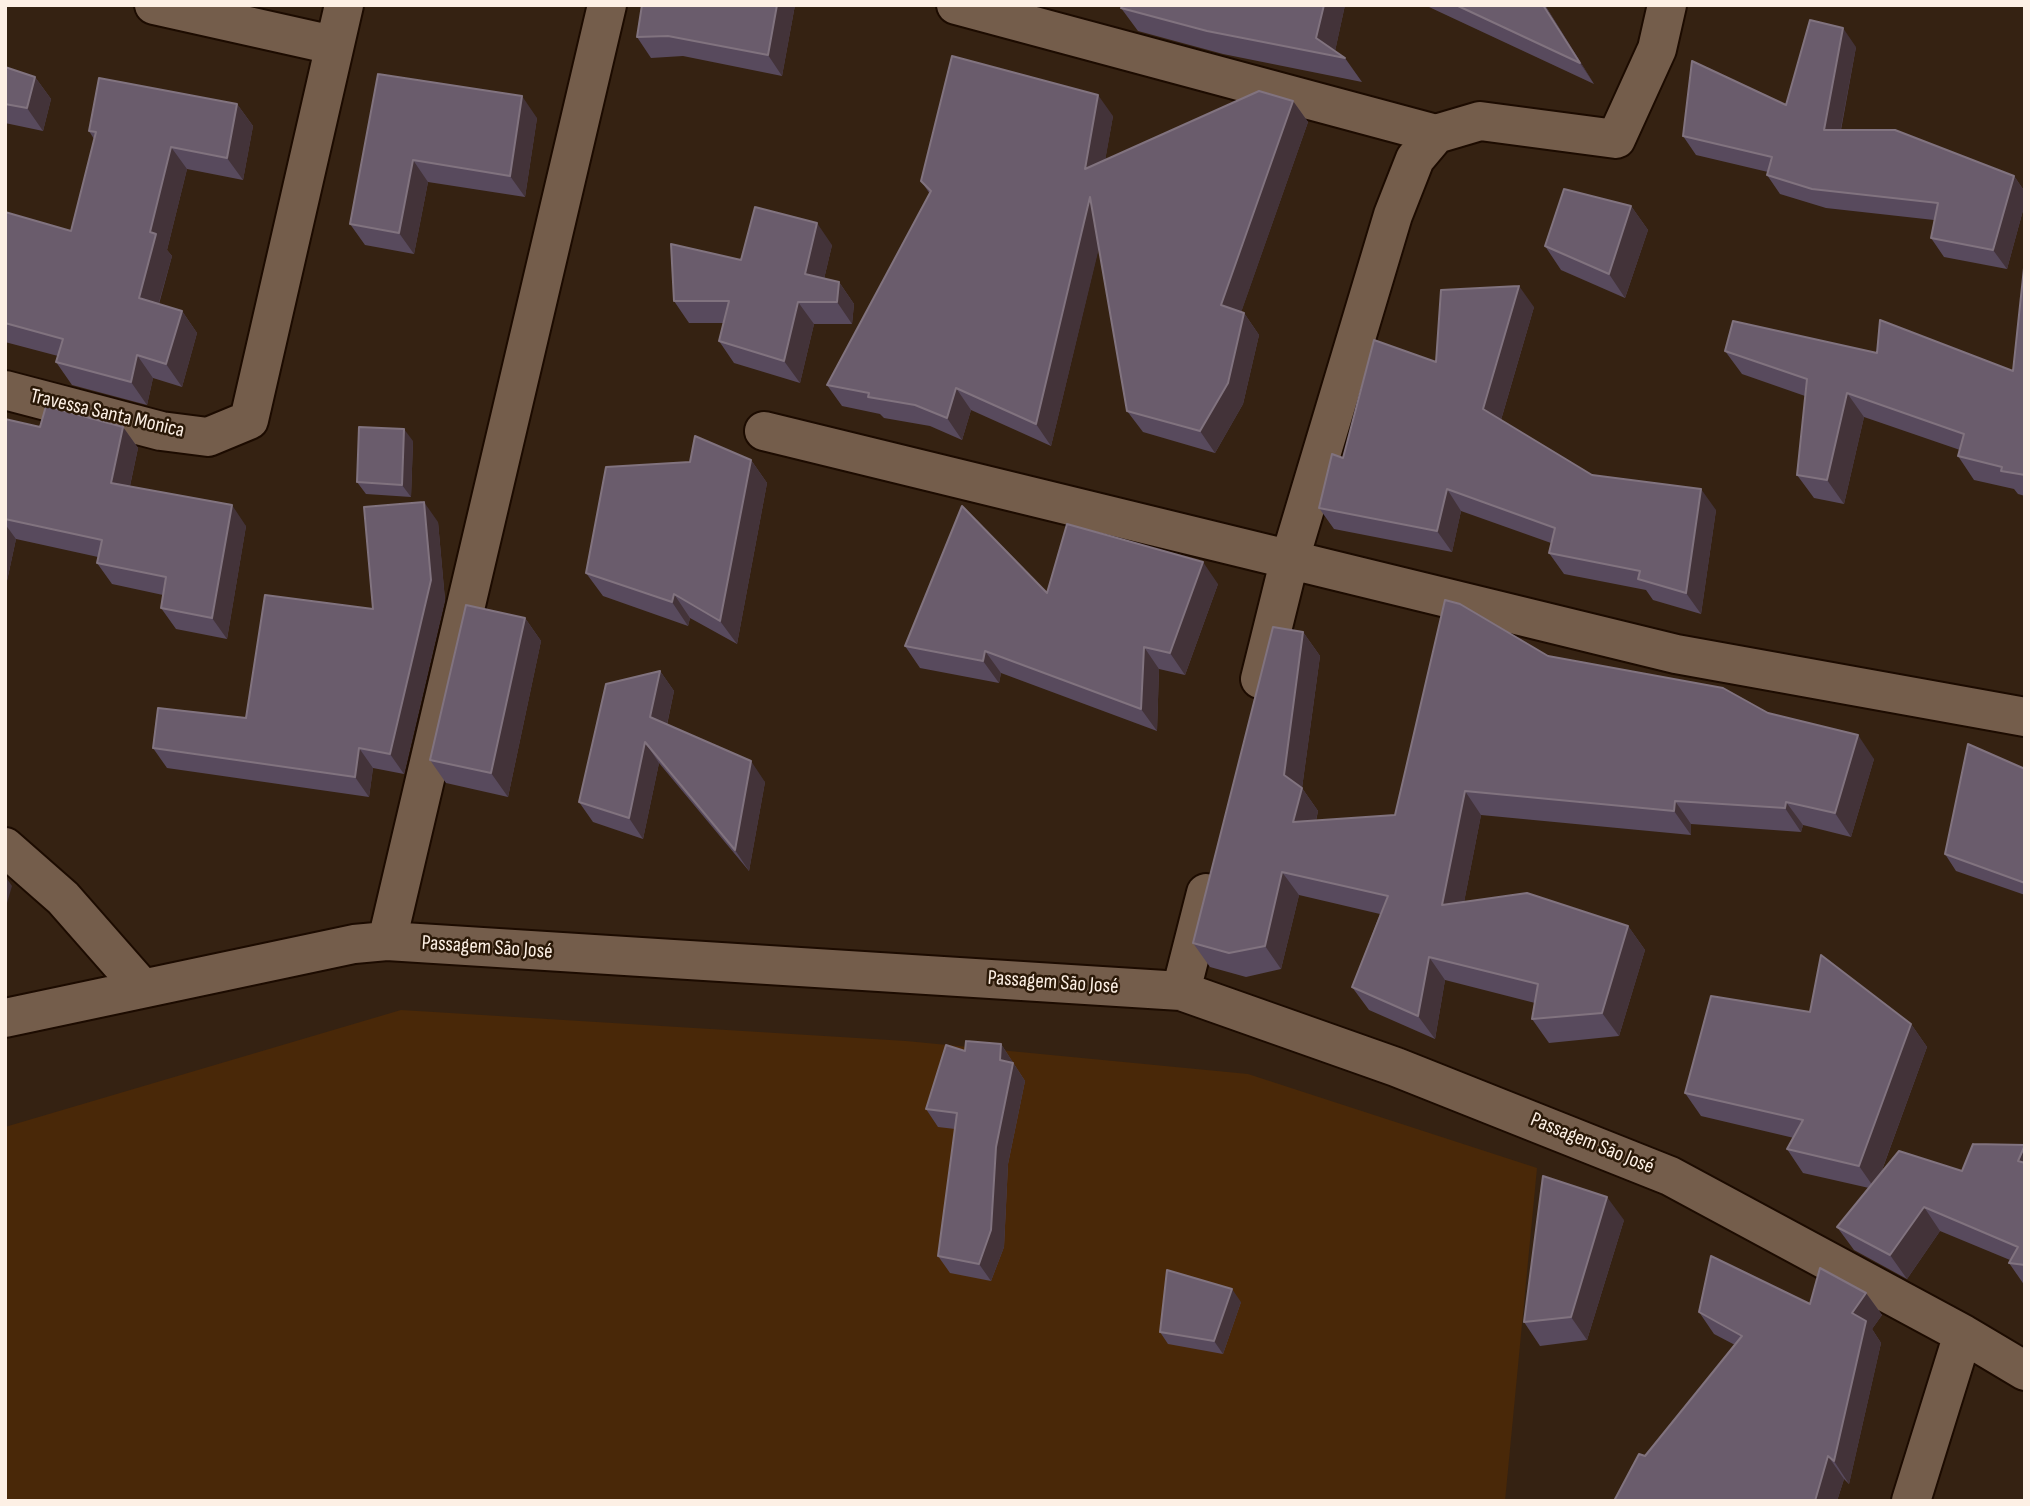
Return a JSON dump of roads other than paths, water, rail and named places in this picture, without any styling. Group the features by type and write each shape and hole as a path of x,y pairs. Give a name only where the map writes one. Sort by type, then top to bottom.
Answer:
{"street":[{"path":"154,5 333,45 344,5"},
{"path":"387,941 607,5"},
{"path":"956,5 1436,134 1480,121 1616,139 1657,49 1667,5"},
{"name":"Travessa Santa Monica","path":"5,390 161,431 208,437 249,420 333,45"},
{"path":"1252,709 1289,562 1392,215 1415,159 1436,134"},
{"path":"764,431 1289,562 1675,654 2025,717"},
{"path":"5,848 63,898 142,988"},
{"path":"1181,991 1215,857"},
{"name":"Passagem São José","path":"5,1018 354,944 387,941 1181,991 1396,1067 1670,1176 1963,1334 2025,1371"},
{"path":"1911,1501 1963,1334"}]}
